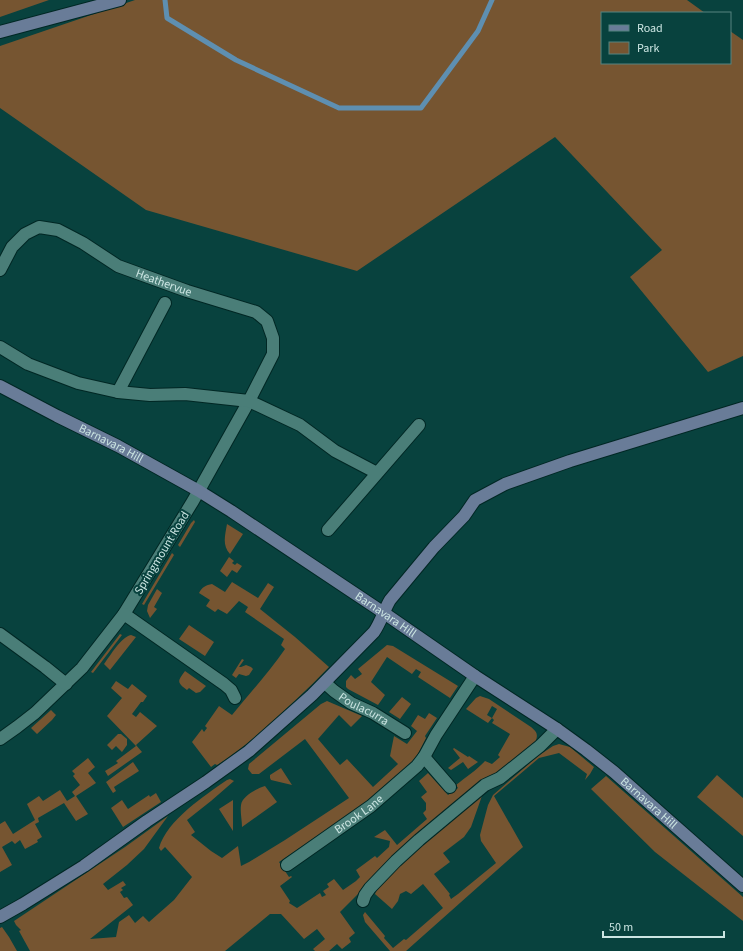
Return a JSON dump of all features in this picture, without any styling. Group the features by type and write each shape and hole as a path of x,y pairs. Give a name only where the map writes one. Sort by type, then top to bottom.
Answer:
{"main road":[{"path":"0,32 120,0"},
{"name":"Barnavara Hill","path":"0,386 118,446 199,491 384,613 474,676 556,728 614,772 743,886"},
{"path":"0,917 84,866 206,782 249,751 299,708 374,632 380,623 390,600 434,547 464,516 475,500 512,481 743,408"}],"street":[{"name":"Heathervue","path":"0,270 12,247 25,234 39,228 58,230 83,243 118,266 187,292 256,312 267,321 273,338 273,354 249,401 199,491"},
{"name":"Heathervue","path":"118,392 165,303"},
{"path":"0,347 28,364 78,383 118,392 150,395 185,394 249,401 300,425 335,451 377,474"},
{"path":"328,530 419,425"},
{"name":"Springmount Road","path":"0,739 35,713 82,668 124,614 199,491"},
{"path":"124,614 232,690 235,698"},
{"path":"0,634 66,684"},
{"name":"Brook Lane","path":"287,865 371,806 417,766 474,676"},
{"name":"Poulacurra","path":"325,682 334,691 351,703 373,713 405,733"},
{"path":"363,901 365,894 370,888 419,840 485,785 500,778 540,746 556,728"},
{"path":"424,757 450,787"}],"green space":[{"path":"0,0 49,0 0,17"},
{"path":"135,0 687,0 704,12 601,12 601,64 731,64 731,32 743,40 743,356 708,372 630,277 662,250 555,137 357,271 146,210 0,108 0,46"},
{"path":"194,520 195,522 180,547 178,545"},
{"path":"227,524 243,534 230,554 227,551 225,544"},
{"path":"172,553 174,555 144,605 142,604"},
{"path":"229,557 234,561 232,563 235,565 237,563 242,566 237,573 232,570 227,577 220,571"},
{"path":"232,582 258,598 268,583 274,587 260,609 329,667 297,699 253,739 217,765 215,764 211,767 192,742 202,729 204,732 207,728 205,726 219,706 232,715 285,649 281,645 284,639 245,612 248,607 239,601 227,614 218,609 215,612 206,606 210,600 199,593 203,588 212,584 225,592"},
{"path":"157,589 162,593 154,607 157,609 150,618 147,611 148,605"},
{"path":"189,625 214,642 205,656 179,639"},
{"path":"120,634 122,635 93,673 91,672"},
{"path":"131,635 136,637 110,670 104,664 123,639"},
{"path":"387,645 393,646 458,686 450,698 418,677 421,672 416,669 412,674 387,657 371,682 385,695 378,705 348,689 346,687 346,681 351,675 355,679 362,674 358,669"},
{"path":"242,659 244,660 239,667 246,665 253,669 249,675 246,676 239,674 236,678 232,675"},
{"path":"185,671 206,686 200,692 196,693 189,688 187,690 181,685 179,681"},
{"path":"116,681 128,689 132,684 147,696 132,714 136,717 140,712 157,726 136,745 142,752 108,776 105,771 118,763 116,761 136,746 107,716 122,698 111,688"},
{"path":"480,696 489,699 531,727 537,734 535,743 365,887 340,912 355,933 349,938 351,942 342,949 337,944 329,951 315,951 313,949 325,939 317,929 304,939 281,914 270,914 225,951 30,951 19,931 21,930 14,921 125,847 168,816 144,849 103,884 108,890 123,881 126,885 121,888 123,890 120,892 124,898 127,897 133,905 90,939 116,937 119,922 129,915 135,923 143,916 149,922 174,900 192,877 165,847 161,851 159,848 163,838 178,818 197,801 227,780 230,779 234,781 187,820 195,832 191,835 222,858 238,846 241,866 285,840 349,798 305,739 259,774 252,774 248,769 249,764 321,704 327,701 362,716 351,727 339,715 318,739 340,765 347,759 373,787 398,764 390,756 394,736 407,744 417,731 411,726 418,715 425,719 429,713 437,718 425,736 426,738 418,754 410,764 367,802 279,862 289,877 292,877 280,886 290,901 289,903 297,908 320,893 322,897 326,895 323,891 329,887 327,884 334,879 343,890 360,877 356,870 375,856 377,858 389,847 390,841 374,837 385,830 397,845 427,819 423,813 426,810 426,803 421,797 427,792 419,781 428,773 448,795 458,788 456,785 485,761 492,764 500,757 498,755 510,734 492,723 494,720 492,718 488,723 466,709 476,698","holes":["492,706 497,709 492,718 487,715"]},
{"path":"402,697 411,704 400,719 389,712"},
{"path":"51,710 56,715 37,734 31,728"},
{"path":"118,734 121,734 127,739 127,745 122,752 116,746 112,750 107,745"},
{"path":"559,744 570,747 594,767 590,774 585,780 587,774 559,753 539,758 494,796 523,847 406,951 390,951 365,922 363,915 365,912 393,948 404,939 406,940 443,908 423,884 411,894 406,891 400,894 398,901 392,909 375,894 382,883 418,849 483,793 471,827 464,837 443,853 450,862 434,874 450,894 451,899 458,894 496,863 481,841 480,835 488,805 493,795 538,756 553,746"},
{"path":"454,748 478,762 468,769 463,762 451,770 448,768 460,758 453,749"},
{"path":"88,758 95,767 88,773 96,783 76,796 88,814 76,821 64,803 38,818 39,822 35,824 42,837 37,840 38,842 25,849 20,840 15,844 12,841 2,847 12,865 0,872 0,824 5,821 13,834 35,820 27,804 39,796 43,801 60,790 67,801 75,796 72,792 80,785 73,776 75,774 72,771"},
{"path":"133,762 139,771 114,787 116,791 113,793 106,782"},
{"path":"281,768 292,785 271,780 270,775"},
{"path":"717,775 743,798 743,836 697,797"},
{"path":"606,776 743,897 743,921 655,852 591,789"},
{"path":"265,786 277,802 242,827 242,802 251,793"},
{"path":"156,793 161,802 123,827 111,808 122,800 128,809 149,795 150,797"},
{"path":"233,800 233,831 219,809"},
{"path":"2,927 17,951 0,951 0,928"}],"waterway":[{"path":"165,0 167,18 236,60 339,108 421,108 478,31 492,0"}]}
